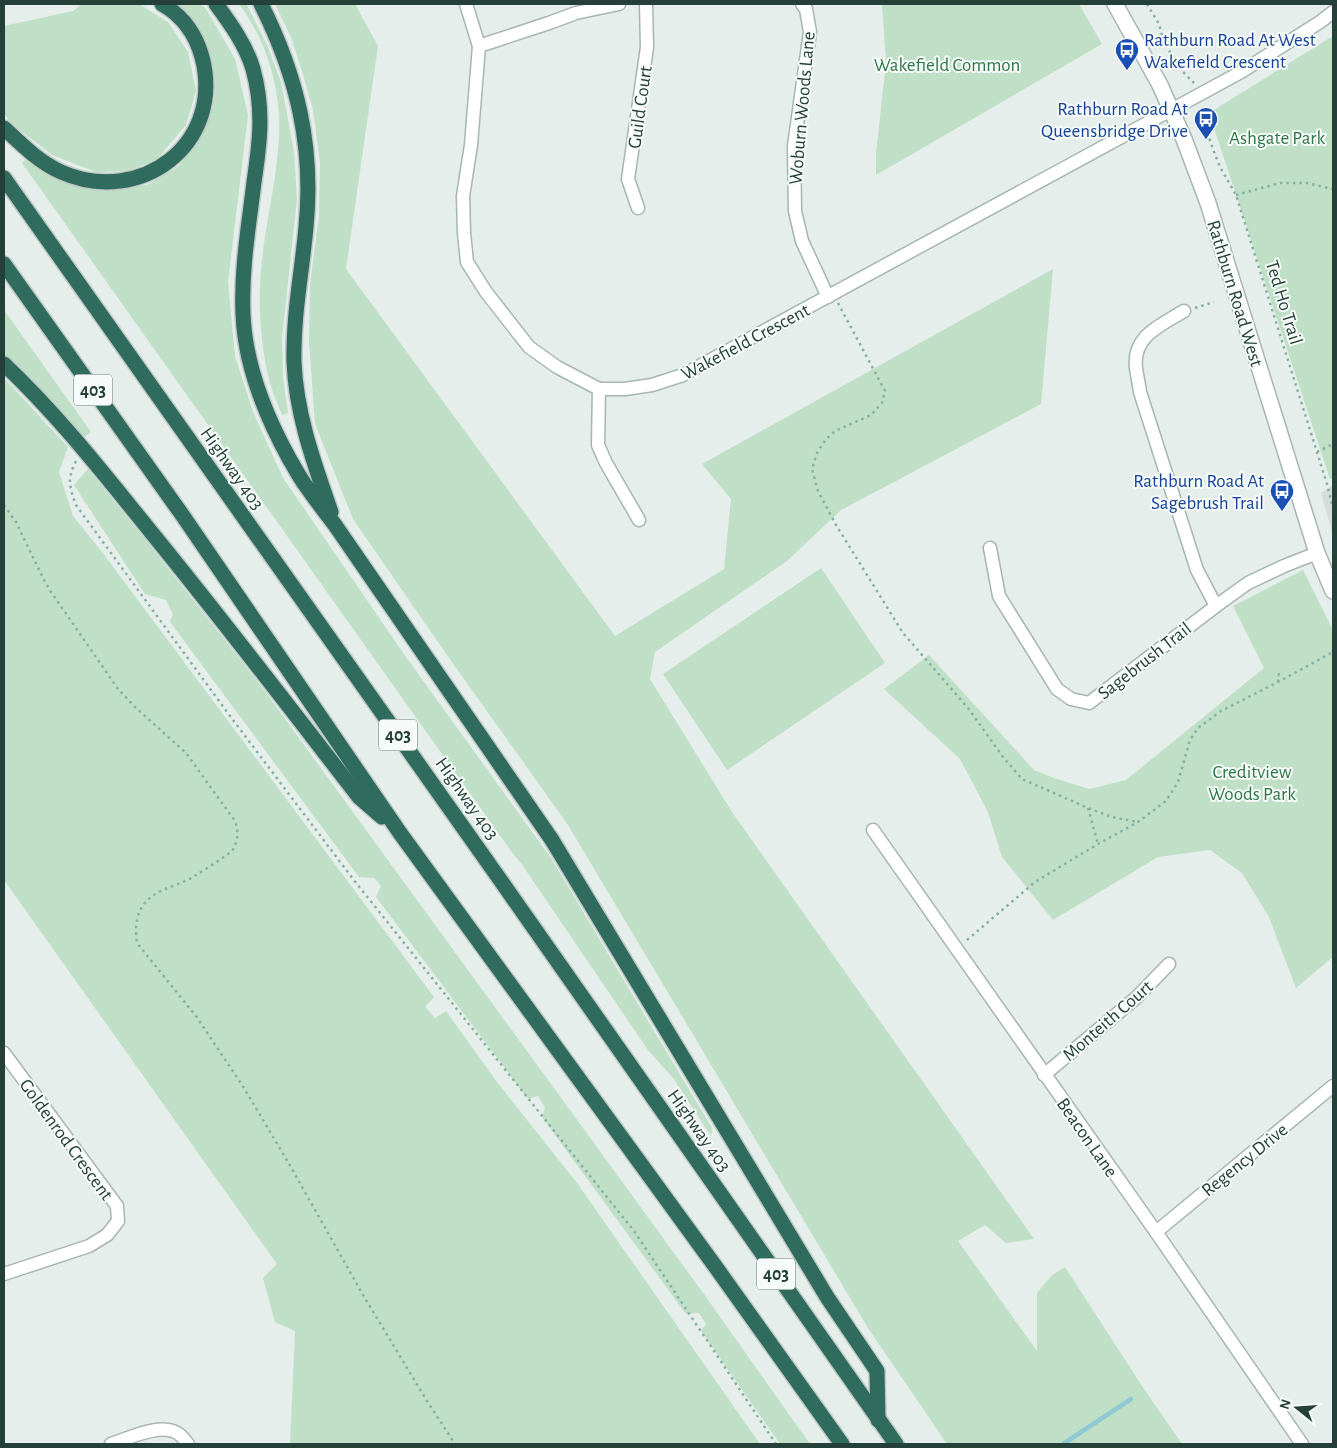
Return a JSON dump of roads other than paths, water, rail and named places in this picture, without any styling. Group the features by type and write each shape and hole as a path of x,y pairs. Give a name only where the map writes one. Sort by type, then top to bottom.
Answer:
{"highway":[{"path":"4,128 45,163 62,172 95,181 125,181 150,173 167,163 186,144 198,122 205,98 206,73 193,33 162,4"},
{"path":"216,4 246,52 260,102 259,147 242,282 243,315 245,343 256,386 274,430 305,485 335,525 552,840 827,1297 877,1370 878,1420"},
{"path":"261,4 289,68 297,94 307,153 307,225 296,307 294,362 296,393 309,448 335,525"},
{"name":"Highway 403","path":"4,178 507,889 896,1444"},
{"name":"403","path":"4,264 183,516 400,833 716,1266 842,1444"},
{"path":"4,364 28,387 85,450 177,563 359,797 400,833"}],"street":[{"name":"Wakefield Crescent","path":"466,4 479,46 471,145 463,196 467,262 486,292 529,347 557,367 599,389 625,389 652,385 683,376 1241,72 1333,12"},
{"path":"479,46 576,13 619,4"},
{"name":"Guild Court","path":"638,208 628,179 647,47 646,4"},
{"name":"Woburn Woods Lane","path":"802,4 806,9 810,32 794,146 795,211 802,241 830,296"},
{"name":"Rathburn Road West","path":"1115,4 1160,85 1184,138 1208,203 1316,553 1333,591"},
{"path":"1184,311 1149,332 1136,350 1136,366 1140,392 1197,570 1216,606"},
{"path":"599,389 598,445 606,463 639,520"},
{"name":"Sagebrush Trail","path":"990,548 999,596 1057,689 1071,700 1089,703 1248,583 1316,553"},
{"name":"Beacon Lane","path":"873,830 1156,1232 1302,1444"},
{"name":"Monteith Court","path":"1044,1075 1137,997 1169,964"},
{"name":"Goldenrod Crescent","path":"4,1053 117,1206 118,1221 108,1235 89,1246 4,1274"},
{"name":"Regency Drive","path":"1156,1232 1333,1086"},
{"path":"111,1444 145,1432 168,1429 181,1435 188,1444"}],"waterway":[{"path":"1063,1444 1131,1399"}],"place":[{"name":"Rathburn Road At West Wakefield Crescent","path":"1127,71"},
{"name":"Rathburn Road At Queensbridge Drive","path":"1206,140"},
{"name":"Rathburn Road At Sagebrush Trail","path":"1282,512"}],"park label":[{"name":"Wakefield Common","path":"947,64"},
{"name":"Ashgate Park","path":"1277,137"},
{"name":"Creditview Woods Park","path":"1252,782"}]}
